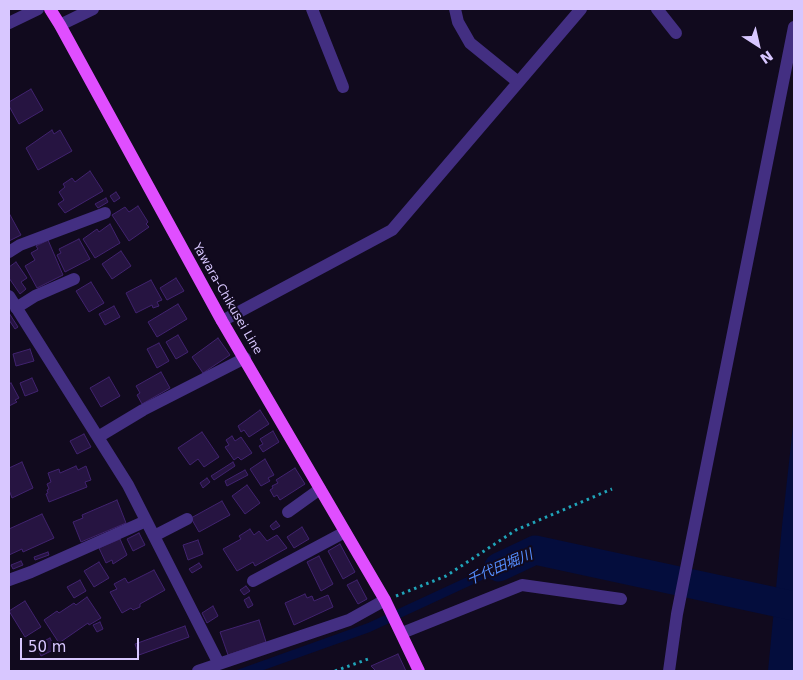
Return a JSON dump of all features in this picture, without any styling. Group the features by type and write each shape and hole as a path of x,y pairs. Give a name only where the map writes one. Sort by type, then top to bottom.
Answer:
{"main road":[{"name":"Yawara-Chikusei Line","path":"50,9 222,321 385,600 402,633 418,671"}],"street":[{"path":"9,23 38,9"},
{"path":"60,25 92,9"},
{"path":"312,9 343,87"},
{"path":"455,9 458,22 470,43 518,82"},
{"path":"222,321 392,230 581,9"},
{"path":"657,9 676,33"},
{"path":"669,671 677,614 794,27"},
{"path":"9,252 20,245 105,214"},
{"path":"16,308 35,296 74,279"},
{"path":"9,296 128,485 219,664"},
{"path":"98,437 143,410 245,358"},
{"path":"288,512 320,489"},
{"path":"154,536 187,519"},
{"path":"9,580 146,521"},
{"path":"253,581 345,532"},
{"path":"402,633 522,585 621,599"},
{"path":"198,671 348,620 385,600"}],"path":[{"path":"385,600 446,576 516,530 612,489"},
{"path":"335,671 371,658"}],"water":[{"path":"794,417 794,671 768,671 782,526"},
{"path":"534,546 536,555 370,632 261,671 234,671 368,623"}],"building":[{"path":"31,89 43,110 19,124 9,106 9,102"},
{"path":"52,130 54,134 60,130 72,151 38,170 26,148"},
{"path":"90,171 103,191 65,213 58,204 64,200 59,192 65,187 63,184 72,178 75,182"},
{"path":"116,192 120,198 114,202 110,196"},
{"path":"106,198 108,202 98,208 95,204"},
{"path":"138,206 149,227 129,241 112,215 125,207 129,212"},
{"path":"9,213 21,235 9,241"},
{"path":"110,224 120,243 95,258 83,239 97,229 99,232"},
{"path":"79,239 90,259 65,272 57,255 61,253 59,249"},
{"path":"48,240 63,275 37,288 25,266 35,260 31,253 38,249 36,246"},
{"path":"121,251 131,266 112,279 102,264"},
{"path":"16,262 27,278 21,282 26,289 20,294 9,278 9,267"},
{"path":"176,278 184,291 167,300 160,288"},
{"path":"151,280 162,300 157,302 159,306 153,308 152,305 136,313 126,293"},
{"path":"91,282 104,303 89,312 76,291"},
{"path":"178,304 187,319 157,337 148,322"},
{"path":"114,306 120,317 105,325 99,314"},
{"path":"9,313 18,327 15,329 9,320"},
{"path":"178,335 188,352 176,359 166,342"},
{"path":"218,338 230,355 203,373 192,357"},
{"path":"159,343 169,361 157,368 147,349"},
{"path":"30,349 34,361 16,366 13,354"},
{"path":"161,372 170,388 142,404 137,395 140,393 136,386"},
{"path":"109,377 120,396 101,407 90,388"},
{"path":"32,378 38,391 25,396 20,383"},
{"path":"11,383 19,398 15,400 17,402 9,406 9,384"},
{"path":"260,410 269,424 249,437 244,430 241,432 238,426"},
{"path":"273,431 279,442 263,452 259,446 263,444 260,439"},
{"path":"202,432 219,457 204,467 198,459 190,465 178,448"},
{"path":"84,434 91,447 77,454 70,441"},
{"path":"232,436 235,441 241,437 252,453 241,460 238,457 234,460 225,447 229,445 226,440"},
{"path":"265,459 274,475 268,478 270,481 261,486 250,469"},
{"path":"22,462 33,488 12,498 9,490 9,468"},
{"path":"233,462 235,466 214,480 211,476"},
{"path":"76,466 78,470 86,466 91,480 85,482 87,487 49,502 46,494 49,489 47,484 51,482 48,473 59,469 60,473"},
{"path":"295,468 305,484 280,500 277,495 274,497 270,490 273,488 272,486 278,483 276,480"},
{"path":"245,470 248,475 227,486 225,481"},
{"path":"207,478 210,482 203,488 200,483"},
{"path":"247,485 260,503 245,514 232,496"},
{"path":"117,500 126,523 81,542 73,522 83,518 82,515"},
{"path":"222,501 230,515 199,532 191,518"},
{"path":"42,514 54,538 23,552 22,549 9,555 9,529"},
{"path":"276,521 280,526 273,530 270,526"},
{"path":"302,527 309,539 294,548 287,537"},
{"path":"250,529 254,535 259,531 267,541 277,535 287,548 255,566 253,562 237,571 223,549 241,539 239,536"},
{"path":"139,533 145,545 133,551 127,539"},
{"path":"120,539 127,555 113,564 112,560 106,563 99,548"},
{"path":"198,540 203,554 188,560 183,545"},
{"path":"340,544 355,572 343,579 328,551"},
{"path":"48,552 49,555 35,560 34,557"},
{"path":"319,556 333,584 321,591 307,562"},
{"path":"21,561 23,565 13,569 11,565"},
{"path":"99,562 109,578 94,587 84,571"},
{"path":"199,563 202,567 192,573 189,569"},
{"path":"154,570 165,590 140,604 140,607 133,610 131,608 122,613 110,592 117,589 114,584 125,578 128,583"},
{"path":"80,580 86,591 74,598 67,587"},
{"path":"357,580 367,599 358,604 347,585"},
{"path":"246,586 250,591 244,595 240,590"},
{"path":"305,594 307,598 312,596 314,601 328,595 333,607 294,625 285,603"},
{"path":"87,597 101,618 89,625 88,623 59,643 44,620 74,603 76,605"},
{"path":"249,597 253,605 248,608 244,600"},
{"path":"25,601 41,627 25,637 9,611"},
{"path":"213,606 218,616 207,623 202,613"},
{"path":"259,620 266,642 228,655 220,632"},
{"path":"100,622 103,629 97,632 93,625"},
{"path":"185,626 189,637 139,655 135,644"},
{"path":"50,638 55,649 41,656 36,645"},
{"path":"398,654 406,671 376,671 371,666"}],"waterway":[{"name":"千代田堀川","path":"499,567 535,550 794,606"}]}
